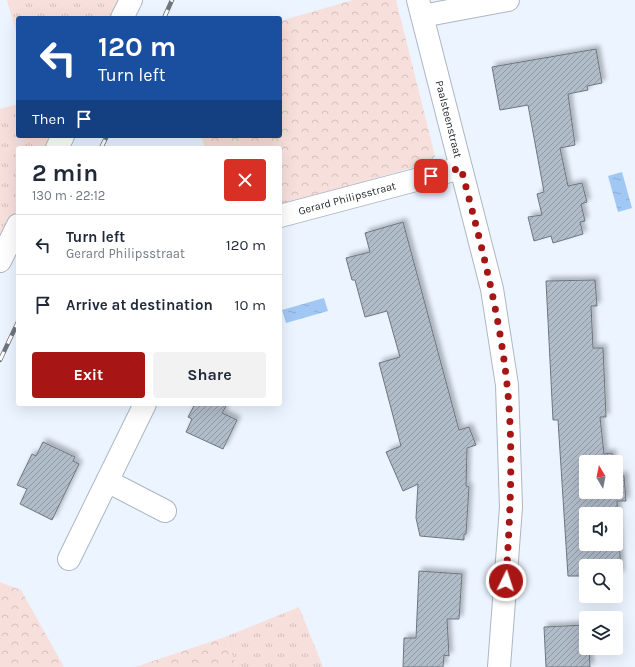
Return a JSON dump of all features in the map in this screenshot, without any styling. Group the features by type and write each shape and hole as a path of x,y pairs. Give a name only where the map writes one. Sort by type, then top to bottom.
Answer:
{"street":[{"path":"123,16 131,0"},
{"path":"420,8 508,0"},
{"name":"Paalsteenstraat","path":"420,8 492,289 507,385 511,507 499,667"},
{"name":"Gerard Philipsstraat","path":"282,215 461,168"},
{"path":"0,261 16,229"},
{"path":"69,559 144,406"},
{"path":"107,481 166,510"}],"green space":[{"path":"7,0 123,0 115,16 16,16 16,33"},
{"path":"353,0 396,0 435,156 429,163 282,204 282,146 204,146 202,138 282,138 282,20"},
{"path":"16,105 16,138 53,138 49,146 16,146 16,211 0,243 0,109"},
{"path":"0,582 21,590 64,667 0,667"},
{"path":"299,607 323,667 237,667 225,637"},
{"path":"225,637 237,667 135,667"}],"water":[{"path":"622,172 632,208 618,212 608,176"},
{"path":"324,298 328,311 286,323 282,310"}],"building":[{"path":"596,49 602,83 587,86 588,90 568,94 575,145 560,148 568,186 582,183 587,202 581,204 585,221 580,222 583,234 553,243 551,236 534,241 528,217 542,215 537,194 544,192 528,105 500,110 492,67"},
{"path":"403,222 459,430 469,427 476,445 467,448 466,486 469,487 466,534 464,534 464,540 420,536 416,518 418,484 403,491 386,452 401,446 379,363 400,357 387,311 365,317 355,280 352,280 346,258 370,252 365,233"},
{"path":"595,280 597,306 591,306 593,348 603,348 606,417 600,417 604,454 612,453 612,455 579,455 579,499 623,499 624,476 626,501 617,501 617,507 579,507 579,551 620,551 620,559 579,559 579,576 568,576 558,420 553,420 546,281"},
{"path":"194,406 226,406 222,413 237,420 223,449 186,432 192,419 188,417"},
{"path":"43,442 75,457 73,461 79,464 52,520 20,504 27,489 17,485 32,454 36,456"},
{"path":"419,571 462,574 459,619 447,619 449,656 444,655 443,667 403,667 404,638 416,638"},
{"path":"579,625 579,655 589,655 590,667 546,667 544,627"}],"railway":[{"path":"165,16 172,0"},
{"path":"102,146 106,138"},
{"path":"0,360 16,326"}],"route":[{"path":"431,176 461,168 492,289 507,385 510,444 511,507 506,581"}]}
